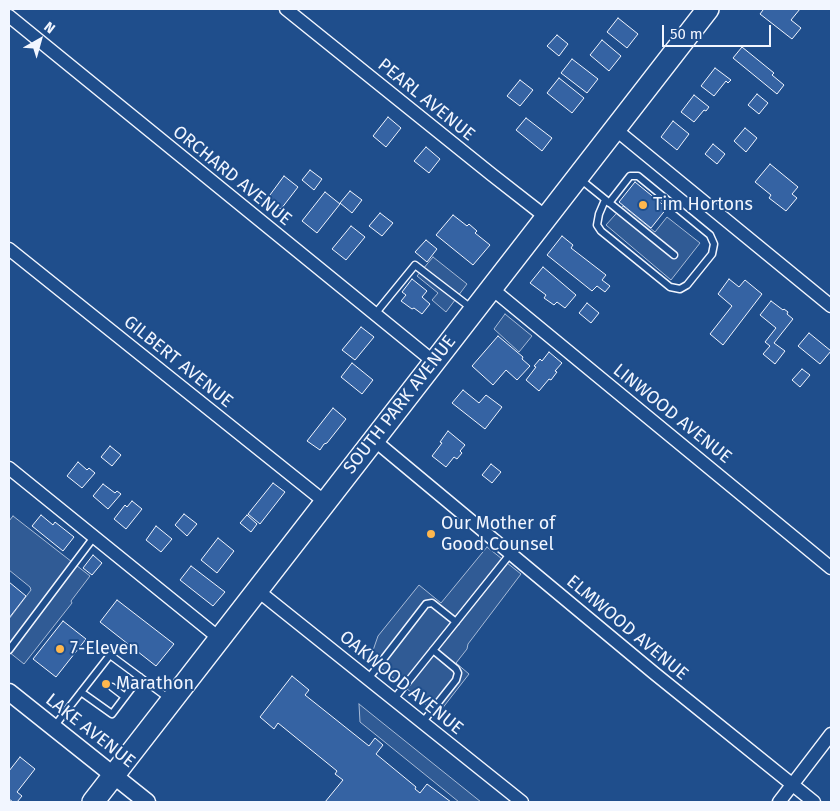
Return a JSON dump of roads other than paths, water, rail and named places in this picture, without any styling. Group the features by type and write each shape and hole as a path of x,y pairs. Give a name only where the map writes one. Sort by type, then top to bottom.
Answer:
{"main road":[{"name":"SOUTH PARK AVENUE","path":"93,802 615,129 702,11"}],"street":[{"name":"PEARL AVENUE","path":"286,9 546,217"},
{"name":"ORCHARD AVENUE","path":"9,16 434,362"},
{"path":"615,129 831,306"},
{"name":"GILBERT AVENUE","path":"9,249 325,502"},
{"name":"LINWOOD AVENUE","path":"491,288 831,568"},
{"name":"ELMWOOD AVENUE","path":"374,440 654,673 814,802"},
{"path":"9,468 219,638"},
{"name":"OAKWOOD AVENUE","path":"257,590 522,802"},
{"name":"LAKE AVENUE","path":"9,692 147,802"},
{"path":"779,802 831,734"}],"lane":[{"path":"630,176 638,176 710,235 714,244 712,254 687,285 680,289 670,287 601,231 597,225 599,214 607,201 630,176"},
{"path":"577,177 674,255"},
{"path":"375,314 415,265 474,310"},
{"path":"9,650 94,537"},
{"path":"394,700 511,553"},
{"path":"368,679 426,604 432,603 456,622"},
{"path":"422,722 456,680 458,673 456,669 433,650"},
{"path":"53,728 97,675 110,655 172,700"},
{"path":"81,692 112,714 140,677"},
{"path":"112,687 125,696"}],"place":[{"name":"Tim Hortons","path":"643,205"},
{"name":"Our Mother of Good Counsel","path":"431,534"},
{"name":"7-Eleven","path":"60,649"},
{"name":"Marathon","path":"106,684"}]}
